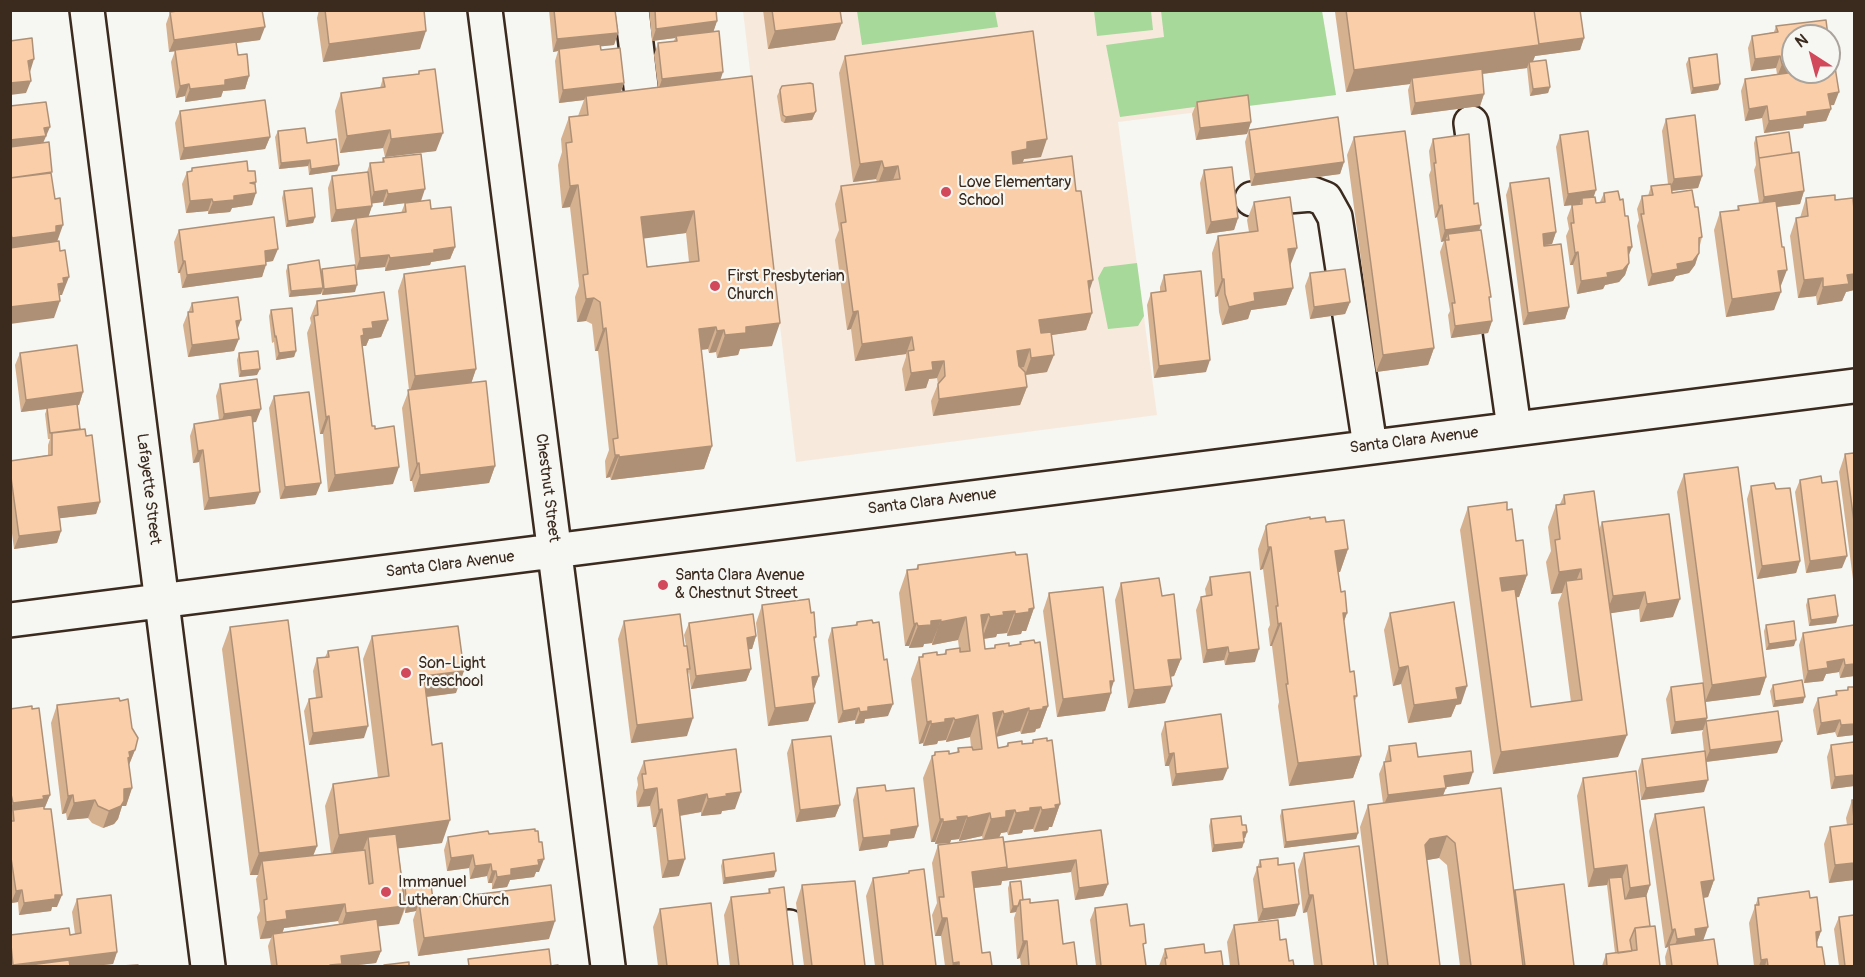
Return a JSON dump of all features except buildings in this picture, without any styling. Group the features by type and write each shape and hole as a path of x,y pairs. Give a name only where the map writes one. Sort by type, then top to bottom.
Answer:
{"street":[{"name":"Lafayette Street","path":"87,10 208,966"},
{"name":"Chestnut Street","path":"485,10 608,966"},
{"path":"632,10 642,95"},
{"path":"1471,123 1514,428"},
{"path":"1252,199 1312,194 1325,199 1335,217 1370,446"},
{"name":"Santa Clara Avenue","path":"10,620 1854,386"},
{"path":"789,927 794,966"}],"shaded area":[{"name":"Love Elementary School","path":"743,11 1322,11 1336,95 1118,122 1157,415 796,462"}],"green space":[{"path":"857,11 995,11 998,27 862,45"},
{"path":"1094,11 1151,11 1153,30 1097,36"},
{"path":"1161,11 1322,11 1336,95 1248,106 1247,100 1120,117 1106,45 1164,37"},
{"path":"1137,263 1144,316 1138,326 1108,329 1098,278 1104,267"}],"place":[{"name":"Love Elementary School","path":"946,192"},
{"name":"First Presbyterian Church","path":"715,286"},
{"name":"Santa Clara Avenue & Chestnut Street","path":"663,585"},
{"name":"Son-Light Preschool","path":"406,673"},
{"name":"Immanuel Lutheran Church","path":"386,892"}]}
